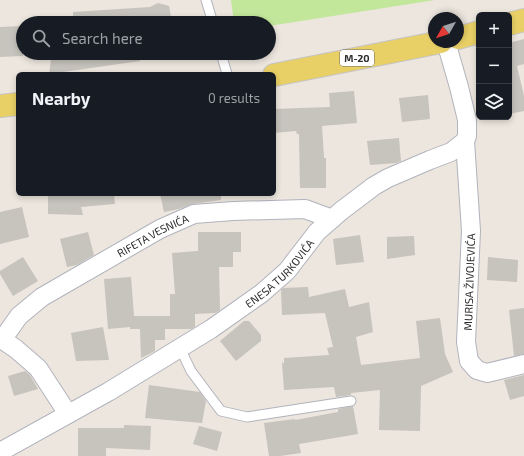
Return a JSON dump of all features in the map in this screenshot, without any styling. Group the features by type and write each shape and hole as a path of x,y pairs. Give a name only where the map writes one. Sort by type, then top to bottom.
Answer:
{"main road":[{"path":"512,23 524,20"},
{"path":"464,36 476,33"},
{"name":"M-20","path":"276,75 428,45"},
{"path":"0,106 16,104"}],"street":[{"path":"448,48 467,120 467,136 465,141"},
{"name":"ENESA TURKOVIĆA","path":"0,452 108,392 211,330 262,293 287,271 317,232 374,186 388,178 452,152 465,141"},
{"name":"MURISA ŽIVOJEVIĆA","path":"465,141 471,231 466,342 469,361 477,370 487,373 524,364"},
{"name":"RIFETA VESNIĆA","path":"68,414 38,368 16,349 1,339 19,316 42,297 160,229 194,214 233,211 305,209 332,219"}],"lane":[{"path":"206,0 211,16"},
{"path":"223,60 226,72"},
{"path":"180,348 191,371 221,411 247,417 351,401"}],"green space":[{"path":"231,0 435,0 276,25 276,16 233,16"}],"building":[{"path":"158,3 169,6 171,16 73,16 73,12 150,7"},
{"path":"16,26 16,56 0,57 0,27"},
{"path":"524,39 524,64 517,66 524,96 524,111 512,113 512,48 512,42"},
{"path":"51,60 140,60 63,72 49,72"},
{"path":"354,91 357,123 322,126 324,158 326,158 326,188 300,188 299,134 297,134 296,131 276,133 276,109 330,107 329,93"},
{"path":"428,95 430,119 402,122 399,98"},
{"path":"399,138 401,161 396,163 370,165 367,141"},
{"path":"48,196 114,196 115,204 81,207 83,215 48,214"},
{"path":"160,196 221,196 221,200 193,204 164,212"},
{"path":"22,207 29,237 0,244 0,212"},
{"path":"88,232 94,255 77,265 67,267 60,239"},
{"path":"198,232 241,232 241,252 233,252 233,267 219,267 220,310 215,313 195,314 195,327 191,329 165,329 165,340 155,340 155,351 141,358 140,329 130,329 130,327 108,329 104,279 131,277 134,316 170,316 170,294 175,294 172,253 198,251"},
{"path":"360,235 364,262 336,265 333,239"},
{"path":"414,236 415,255 387,259 387,237"},
{"path":"23,257 38,281 13,296 0,274 0,271"},
{"path":"488,257 518,260 517,282 487,280"},
{"path":"308,287 309,297 345,289 349,307 369,302 373,332 356,337 361,365 420,358 416,321 440,318 445,354 453,372 421,386 420,431 379,430 380,390 351,393 351,395 336,397 334,387 284,390 282,362 284,364 284,358 329,355 327,348 333,347 325,313 282,315 281,290 283,288"},
{"path":"524,308 524,354 514,356 509,310"},
{"path":"244,321 249,321 261,335 261,341 236,361 220,341"},
{"path":"103,327 109,360 76,361 71,333"},
{"path":"25,371 30,375 38,389 14,396 8,376"},
{"path":"524,375 524,396 510,400 504,380"},
{"path":"149,385 200,392 206,401 202,423 145,418"},
{"path":"353,406 358,434 299,444 301,453 269,456 264,423 295,420 338,412 338,409"},
{"path":"124,425 151,426 150,450 106,448 106,456 78,456 78,428 124,428"},
{"path":"199,426 222,432 217,451 193,444"}]}
